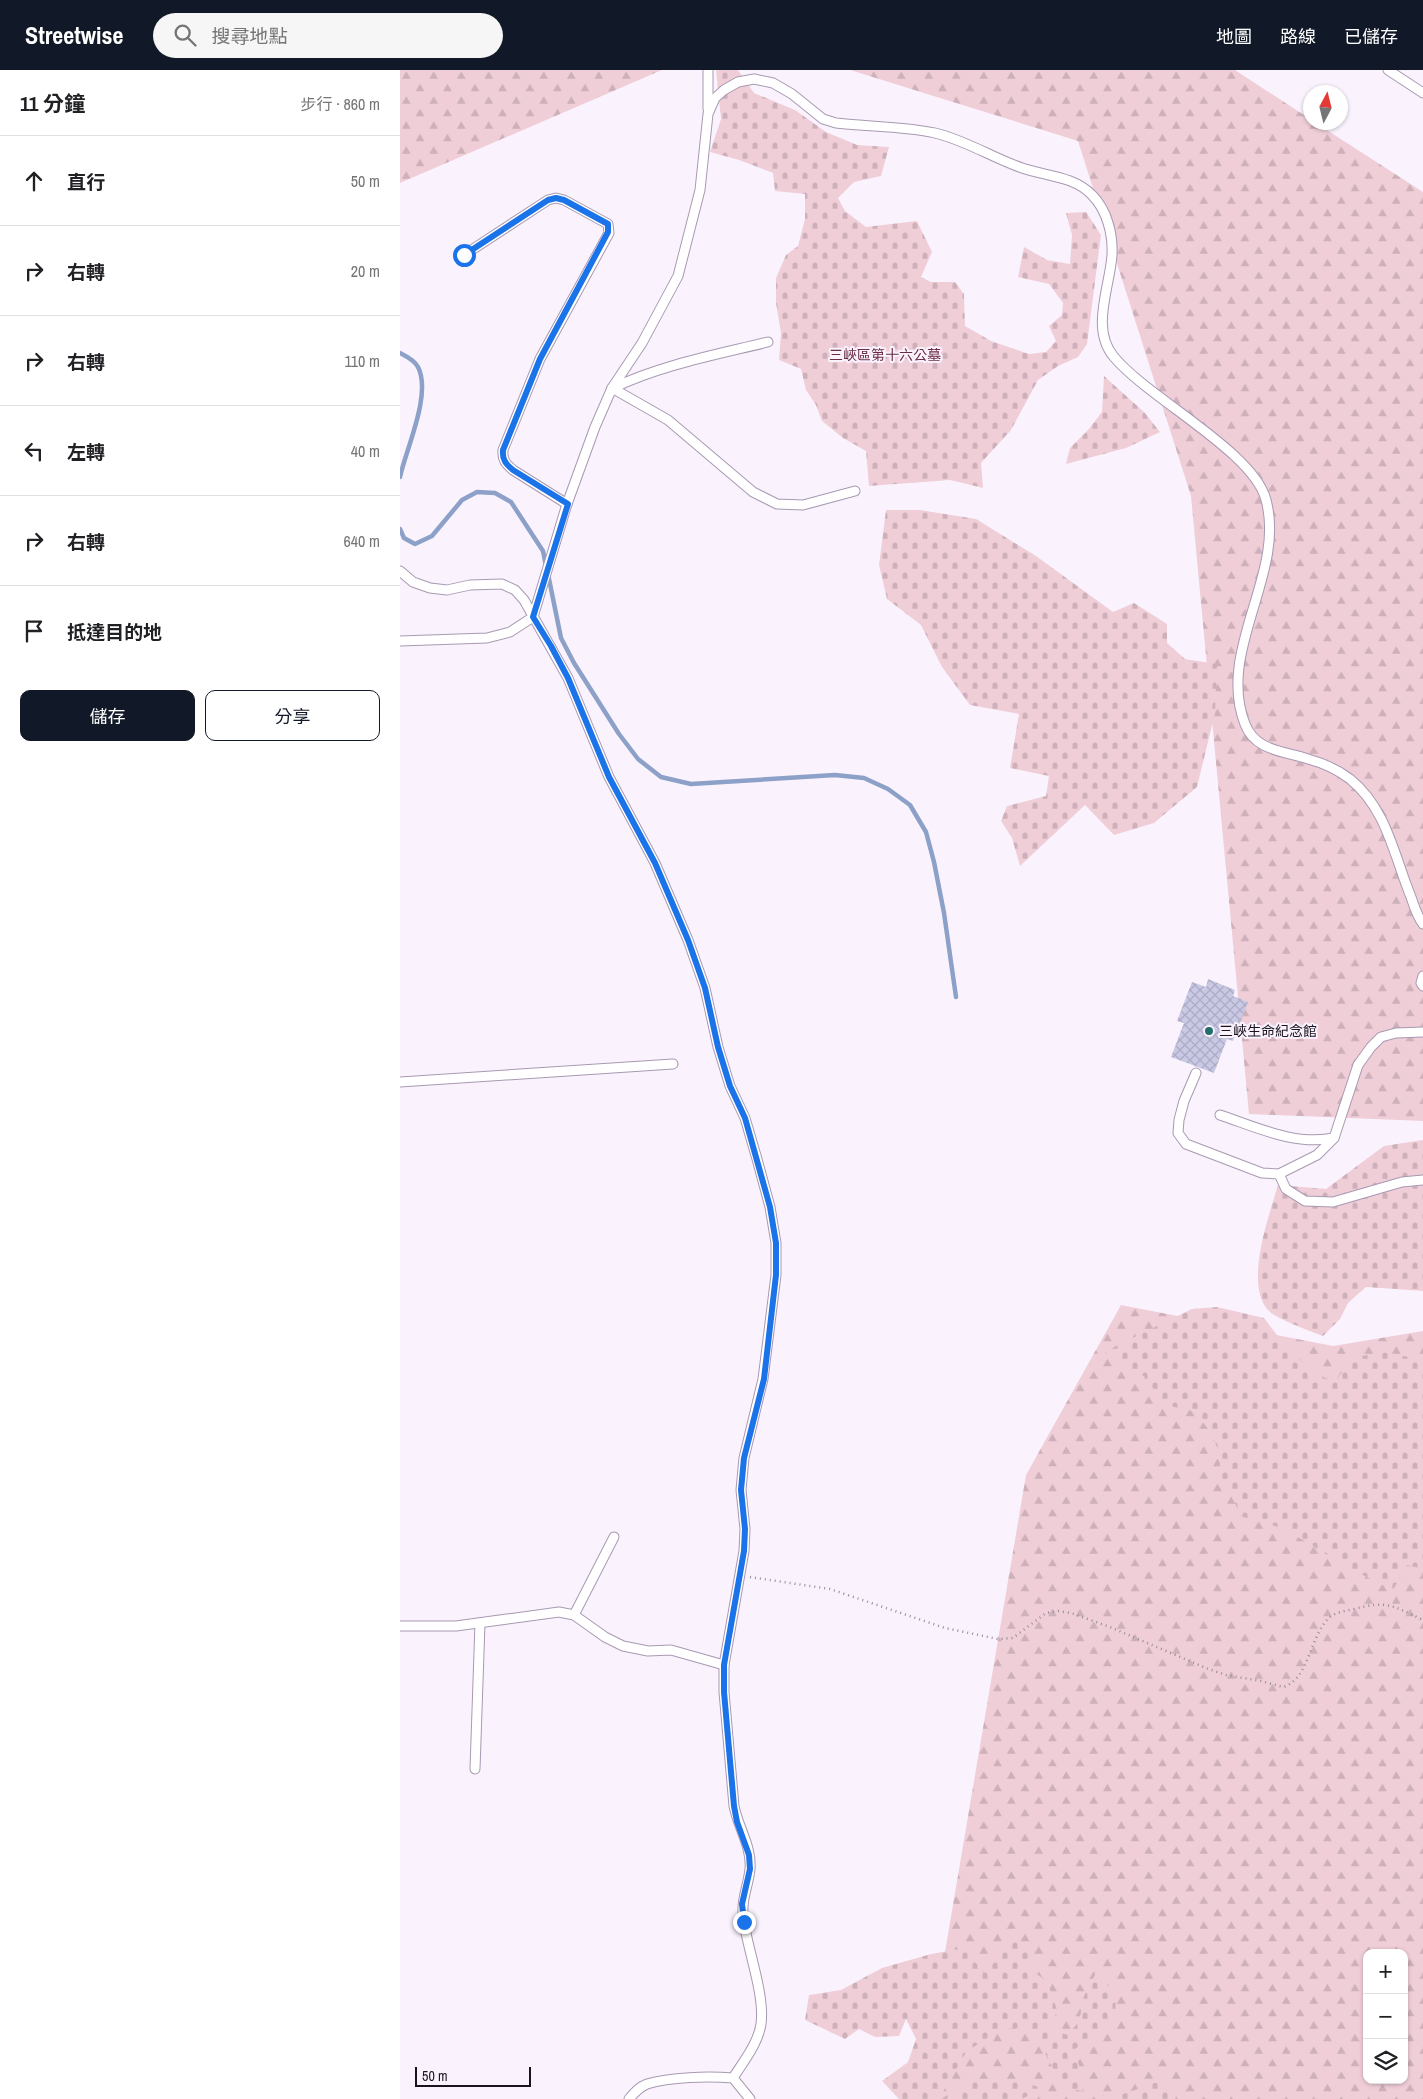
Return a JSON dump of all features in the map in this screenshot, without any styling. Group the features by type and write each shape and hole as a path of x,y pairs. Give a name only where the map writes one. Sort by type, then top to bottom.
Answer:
{"lane":[{"path":"400,642 487,638 510,632 533,617 568,504 595,427 612,388 642,343 678,276 700,190 708,114 708,70"},
{"path":"1388,70 1423,93"},
{"path":"708,114 715,98 724,90 738,82 754,79 773,84 792,94 823,119 938,134 1020,167 1074,182 1091,194 1104,210 1110,232 1112,252 1103,305 1102,328 1111,354 1126,370 1229,452 1254,476 1266,498 1270,524 1267,552 1241,654 1237,679 1239,701 1245,725 1255,741 1269,748 1308,758 1329,767 1347,776 1362,789 1379,812 1423,924"},
{"path":"464,255 548,200 556,198 564,200 608,224 608,232 540,359 503,450 502,457 505,464 513,470 568,504"},
{"path":"612,388 637,376 657,370 768,342"},
{"path":"612,388 668,420 753,492 777,504 803,505 855,491"},
{"path":"400,571 413,582 430,588 447,590 470,584 502,584 515,590 524,600 551,646 568,678 609,777 655,863 688,940 705,988 718,1047 730,1086 745,1118 770,1207 776,1243 776,1275 764,1379 744,1458 741,1490 745,1529 724,1665 724,1701 734,1806 737,1822 749,1855 750,1869 742,1904 744,1922 756,1974 761,2024 755,2044 733,2078"},
{"path":"1423,976 1423,986"},
{"path":"1196,1073 1179,1120 1178,1133 1186,1144 1262,1173 1279,1174 1317,1155 1334,1138 1358,1065 1371,1047 1381,1038 1396,1032 1423,1032"},
{"path":"400,1082 673,1064"},
{"path":"1220,1116 1293,1139 1318,1141 1334,1138"},
{"path":"1279,1174 1286,1189 1305,1201 1332,1202 1402,1182 1423,1180"},
{"path":"574,1615 614,1537"},
{"path":"400,1626 456,1626 559,1612 574,1615 605,1637 623,1646 648,1651 671,1650 684,1652 724,1665"},
{"path":"475,1769 480,1623"},
{"path":"629,2099 636,2090 646,2084 711,2076 733,2078 750,2099"}],"path":[{"path":"739,1576 830,1589 945,1628 998,1639 1013,1638 1046,1613 1058,1611 1071,1613 1226,1675 1261,1680 1283,1687 1296,1681 1324,1624 1334,1615 1383,1604 1423,1620"}],"green space":[{"path":"400,70 662,70 400,183"},
{"name":"三峽區第十六公墓","path":"716,70 738,70 754,93 795,110 826,132 857,145 889,147 881,176 854,182 838,198 845,211 866,227 917,221 932,252 921,277 931,282 955,282 964,294 965,326 991,341 1029,354 1046,352 1056,341 1049,326 1062,315 1063,303 1049,284 1018,277 1024,247 1047,260 1070,264 1072,235 1066,213 1086,212 1101,235 1087,344 1078,357 1058,366 1038,380 1011,430 981,463 983,488 950,480 869,486 866,451 843,438 822,421 816,405 806,390 801,369 779,360 781,333 776,303 776,278 786,255 798,246 805,219 805,194 775,191 773,173 739,160 710,152 721,119"},
{"path":"850,70 1235,70 1303,114 1303,130 1327,130 1423,192 1423,1121 1249,1114 1191,496 1078,141"},
{"path":"1104,376 1144,412 1160,432 1126,448 1066,464 1070,448 1102,412"},
{"path":"886,510 920,510 976,519 1036,556 1113,612 1134,603 1167,624 1167,643 1185,659 1217,664 1215,713 1197,787 1154,823 1114,835 1085,805 1020,866 1012,838 1001,821 1007,806 1046,796 1049,776 1010,768 1019,714 970,705 942,667 921,625 887,599 879,565"},
{"path":"1423,1140 1423,1291 1366,1287 1348,1303 1340,1319 1323,1336 1286,1321 1268,1310 1261,1298 1258,1283 1258,1267 1265,1231 1278,1185 1326,1189 1384,1146"},
{"path":"1121,1305 1333,1346 1423,1331 1423,2099 920,2099 1026,1475"},
{"path":"1217,1307 1264,1318 1280,1339 1303,1363 1325,1378 1337,1379 1352,1358 1383,1352 1423,1360 1423,1569 1407,1565 1393,1590 1350,1568 1283,1529 1242,1517 1221,1476 1219,1452 1211,1432 1193,1411 1165,1405 1145,1377 1104,1352 1192,1309"},
{"path":"1016,1938 1032,1953 1029,1969 1047,1981 1057,2010 1051,2029 1067,2035 1079,2022 1084,1996 1096,1973 1116,1994 1115,2018 1074,2050 1080,2068 1083,2091 1065,2088 1047,2058 1040,2034 1026,2028 1001,2029 966,2052 939,2099 899,2099 882,2081 908,2062 916,2039 906,2019 899,2036 875,2037 859,2029 845,2039 805,2020 809,1995 841,1990 882,1968 931,1954 965,1948 984,1974"},
{"path":"974,2079 1014,2080 1042,2088 1022,2099 941,2099"},
{"path":"1166,2079 1171,2086 1165,2092 1176,2099 1109,2099"}],"building":[{"name":"三峽生命紀念館","path":"1208,979 1235,990 1233,996 1248,1002 1233,1041 1227,1039 1214,1073 1171,1057 1184,1023 1177,1021 1192,982 1206,987"}],"waterway":[{"path":"400,353 417,365 421,378 422,392 417,422 400,477"},
{"path":"400,529 404,538 415,544 432,536 462,500 477,492 495,493 511,502 543,551 546,566"},
{"path":"548,574 561,638 574,663 619,734 638,759 661,777 691,784 835,775 864,778 888,789 910,805 926,832 934,862 944,913 956,997"}],"place":[{"name":"三峽生命紀念館","path":"1209,1031"}],"route":[{"path":"464,255 548,200 556,198 564,200 608,224 608,232 540,359 503,450 502,457 505,464 513,470 568,504 533,617 568,678 609,777 655,863 688,940 705,988 718,1047 730,1086 745,1118 770,1207 776,1243 776,1275 764,1379 748,1435 744,1458 741,1490 745,1529 744,1551 724,1665 728,1756 734,1806 737,1822 746,1842 749,1855 750,1869 742,1904 744,1922"}]}
